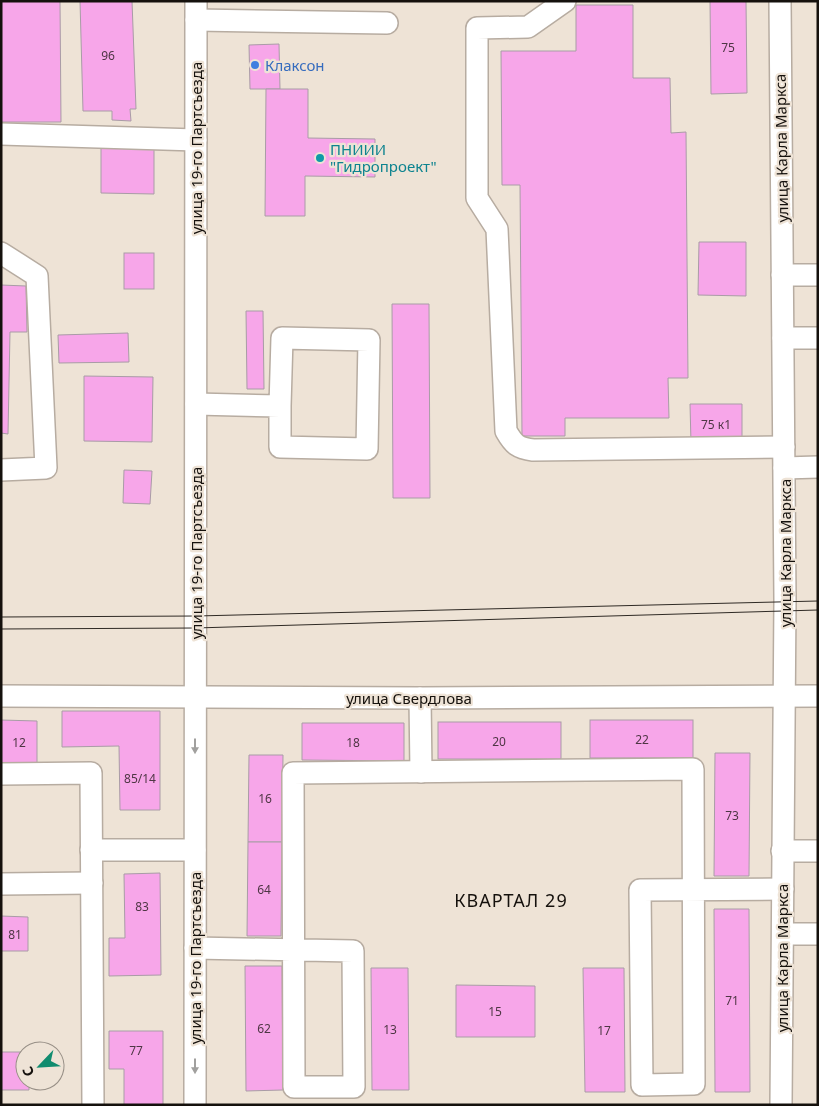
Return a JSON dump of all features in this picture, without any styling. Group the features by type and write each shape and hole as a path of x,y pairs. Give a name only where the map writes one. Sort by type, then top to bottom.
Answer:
{"street":[{"path":"565,1 528,27 477,28 477,198 498,229 506,431 512,441 521,448 533,450 784,457 818,467"},
{"name":"улица Карла Маркса","path":"780,1 784,457 781,1105"},
{"path":"196,11 387,22"},
{"name":"улица 19-го Партсъезда","path":"195,1105 196,11"},
{"path":"1,134 196,140"},
{"path":"1,253 37,276 46,468 1,470"},
{"path":"782,276 818,275"},
{"path":"282,338 369,340 367,449 280,447 280,406 282,338"},
{"path":"783,338 818,338"},
{"path":"196,404 280,406"},
{"name":"улица Свердлова","path":"1,696 420,698 818,696"},
{"path":"420,698 421,772"},
{"path":"195,948 294,950 353,951 354,1087 294,1087 294,950 294,772 692,770 693,889 694,1084 642,1085 640,890 693,889 783,889"},
{"path":"1,774 91,773 93,1105"},
{"path":"91,850 196,850"},
{"path":"782,851 818,851"},
{"path":"1,884 92,883"},
{"path":"783,934 818,934"}],"building":[{"path":"1,1 60,1 61,122 1,122"},
{"path":"80,1 132,1 136,109 130,109 131,121 112,120 112,111 83,111"},
{"path":"710,1 746,1 747,93 711,94"},
{"path":"576,5 633,5 633,78 670,78 671,133 686,132 688,378 668,378 669,418 565,418 565,436 522,436 520,185 502,185 501,51 576,51"},
{"path":"279,44 280,89 250,89 249,45"},
{"name":"ПНИИИ \"Гидропроект\"","path":"266,89 308,89 308,138 375,139 375,177 305,176 305,216 265,216"},
{"path":"101,148 154,148 154,194 101,193"},
{"path":"699,242 746,242 746,296 698,295"},
{"path":"124,253 154,253 154,289 124,289"},
{"path":"1,285 26,286 27,332 10,332 8,434 1,433"},
{"path":"392,304 429,304 430,498 393,498"},
{"path":"246,311 263,311 264,389 247,389"},
{"path":"128,333 129,362 59,363 58,335"},
{"path":"84,376 153,377 152,442 84,441"},
{"path":"690,404 742,404 742,443 691,443"},
{"path":"124,470 152,471 150,504 123,503"},
{"path":"62,711 160,711 160,810 120,810 119,746 62,747"},
{"path":"1,720 37,721 37,764 1,764"},
{"path":"590,720 693,720 693,758 590,758"},
{"path":"438,722 561,722 561,759 438,759"},
{"path":"302,723 404,723 404,761 302,760"},
{"path":"715,753 750,753 749,876 714,876"},
{"path":"249,755 283,755 282,842 248,842"},
{"path":"248,842 282,842 281,936 247,936"},
{"path":"160,873 161,975 109,976 109,938 125,938 124,874"},
{"path":"714,909 749,909 750,1092 715,1092"},
{"path":"1,916 28,917 28,951 1,951"},
{"path":"245,966 282,966 283,1090 246,1091"},
{"path":"371,968 408,968 409,1090 372,1090"},
{"path":"583,968 624,968 625,1092 585,1092"},
{"path":"456,985 535,986 535,1037 456,1037"},
{"path":"109,1031 163,1031 163,1105 124,1105 124,1069 109,1069"},
{"path":"1,1052 15,1052 15,1090 1,1090"}],"tram line":[{"path":"1,617 196,616 818,601"},
{"path":"1,629 195,628 818,610"}],"place":[{"name":"Клаксон","path":"255,65"},
{"name":"ПНИИИ \"Гидропроект\"","path":"320,158"}],"district":[{"name":"КВАРТАЛ 29","path":"511,900"}]}
